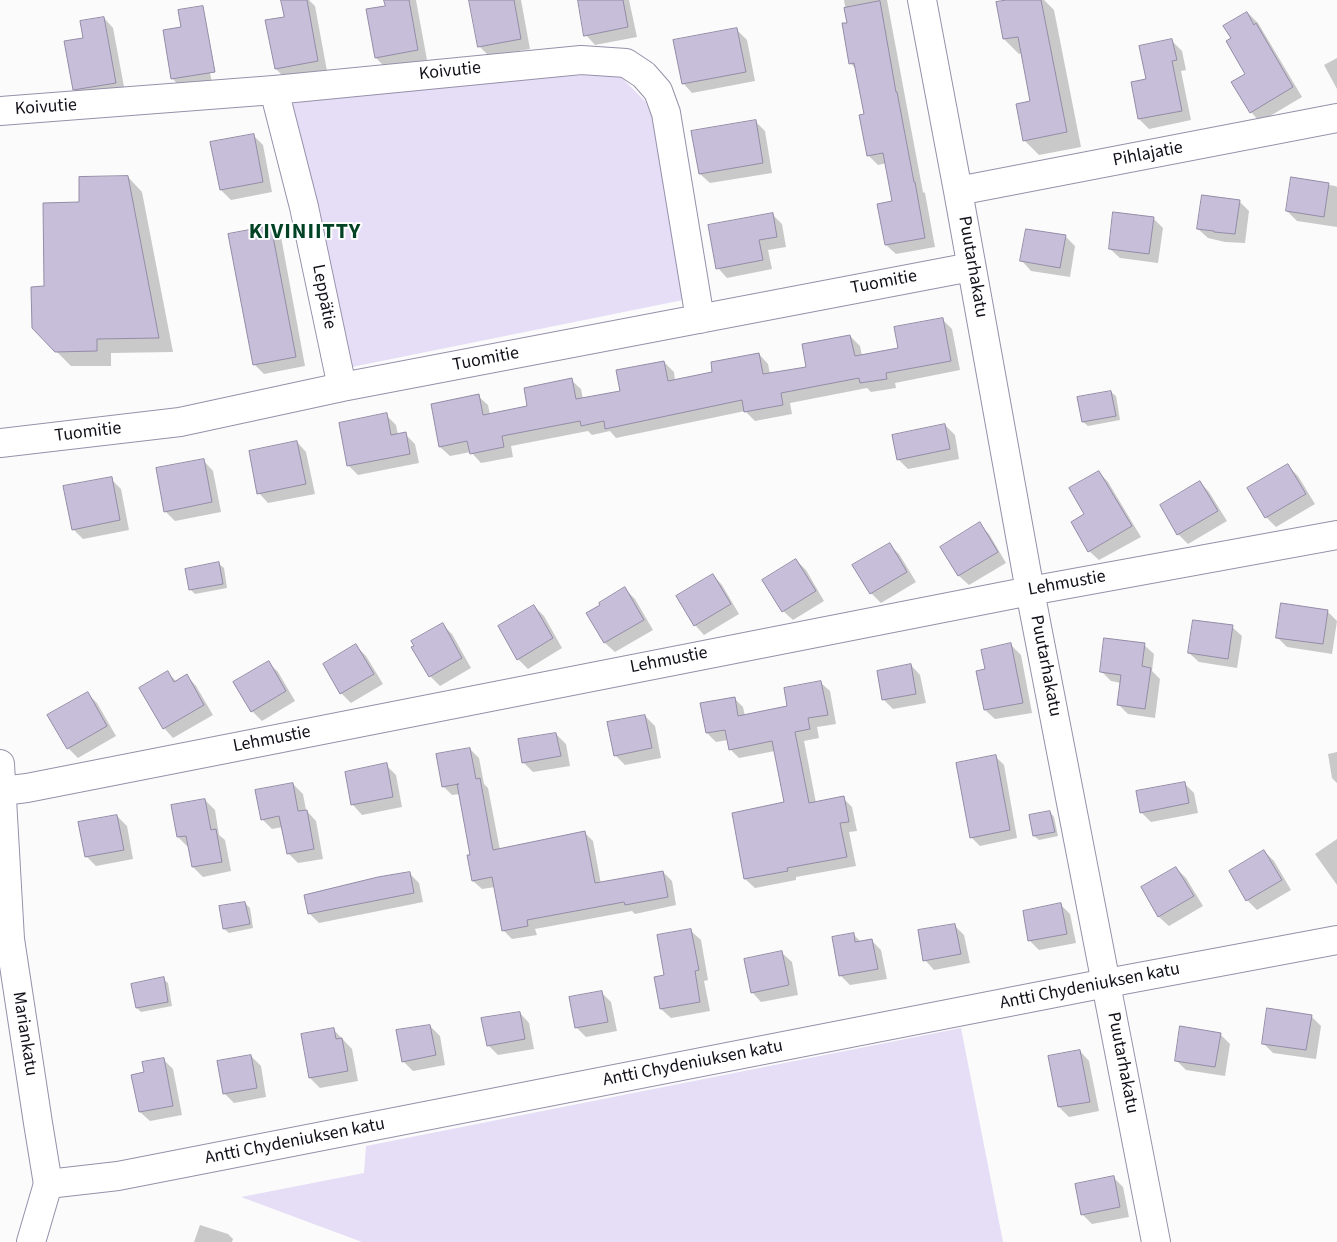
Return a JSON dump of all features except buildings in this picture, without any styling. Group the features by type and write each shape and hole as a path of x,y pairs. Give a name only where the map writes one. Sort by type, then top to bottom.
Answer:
{"street":[{"name":"Puutarhakatu","path":"922,0 1030,591 1156,1242"},
{"name":"Koivutie","path":"0,111 274,90 582,60 626,63 644,75 658,91 666,113 700,319"},
{"name":"Leppätie","path":"274,90 304,207 342,387"},
{"name":"Pihlajatie","path":"958,191 1337,118"},
{"name":"Tuomitie","path":"0,443 180,422 342,387 971,267"},
{"name":"Lehmustie","path":"2,791 46,784 1030,591 1337,535"},
{"name":"Mariankatu","path":"0,764 10,939 48,1184 31,1242"},
{"name":"Antti Chydeniuksen katu","path":"48,1184 118,1176 1337,940"}],"shaded area":[{"path":"583,75 620,76 645,101 653,119 683,300 347,368 291,103 494,81"},
{"path":"961,1028 1003,1242 362,1242 241,1197 364,1173 366,1146"}],"district":[{"name":"KIVINIITTY","path":"305,233"}]}
